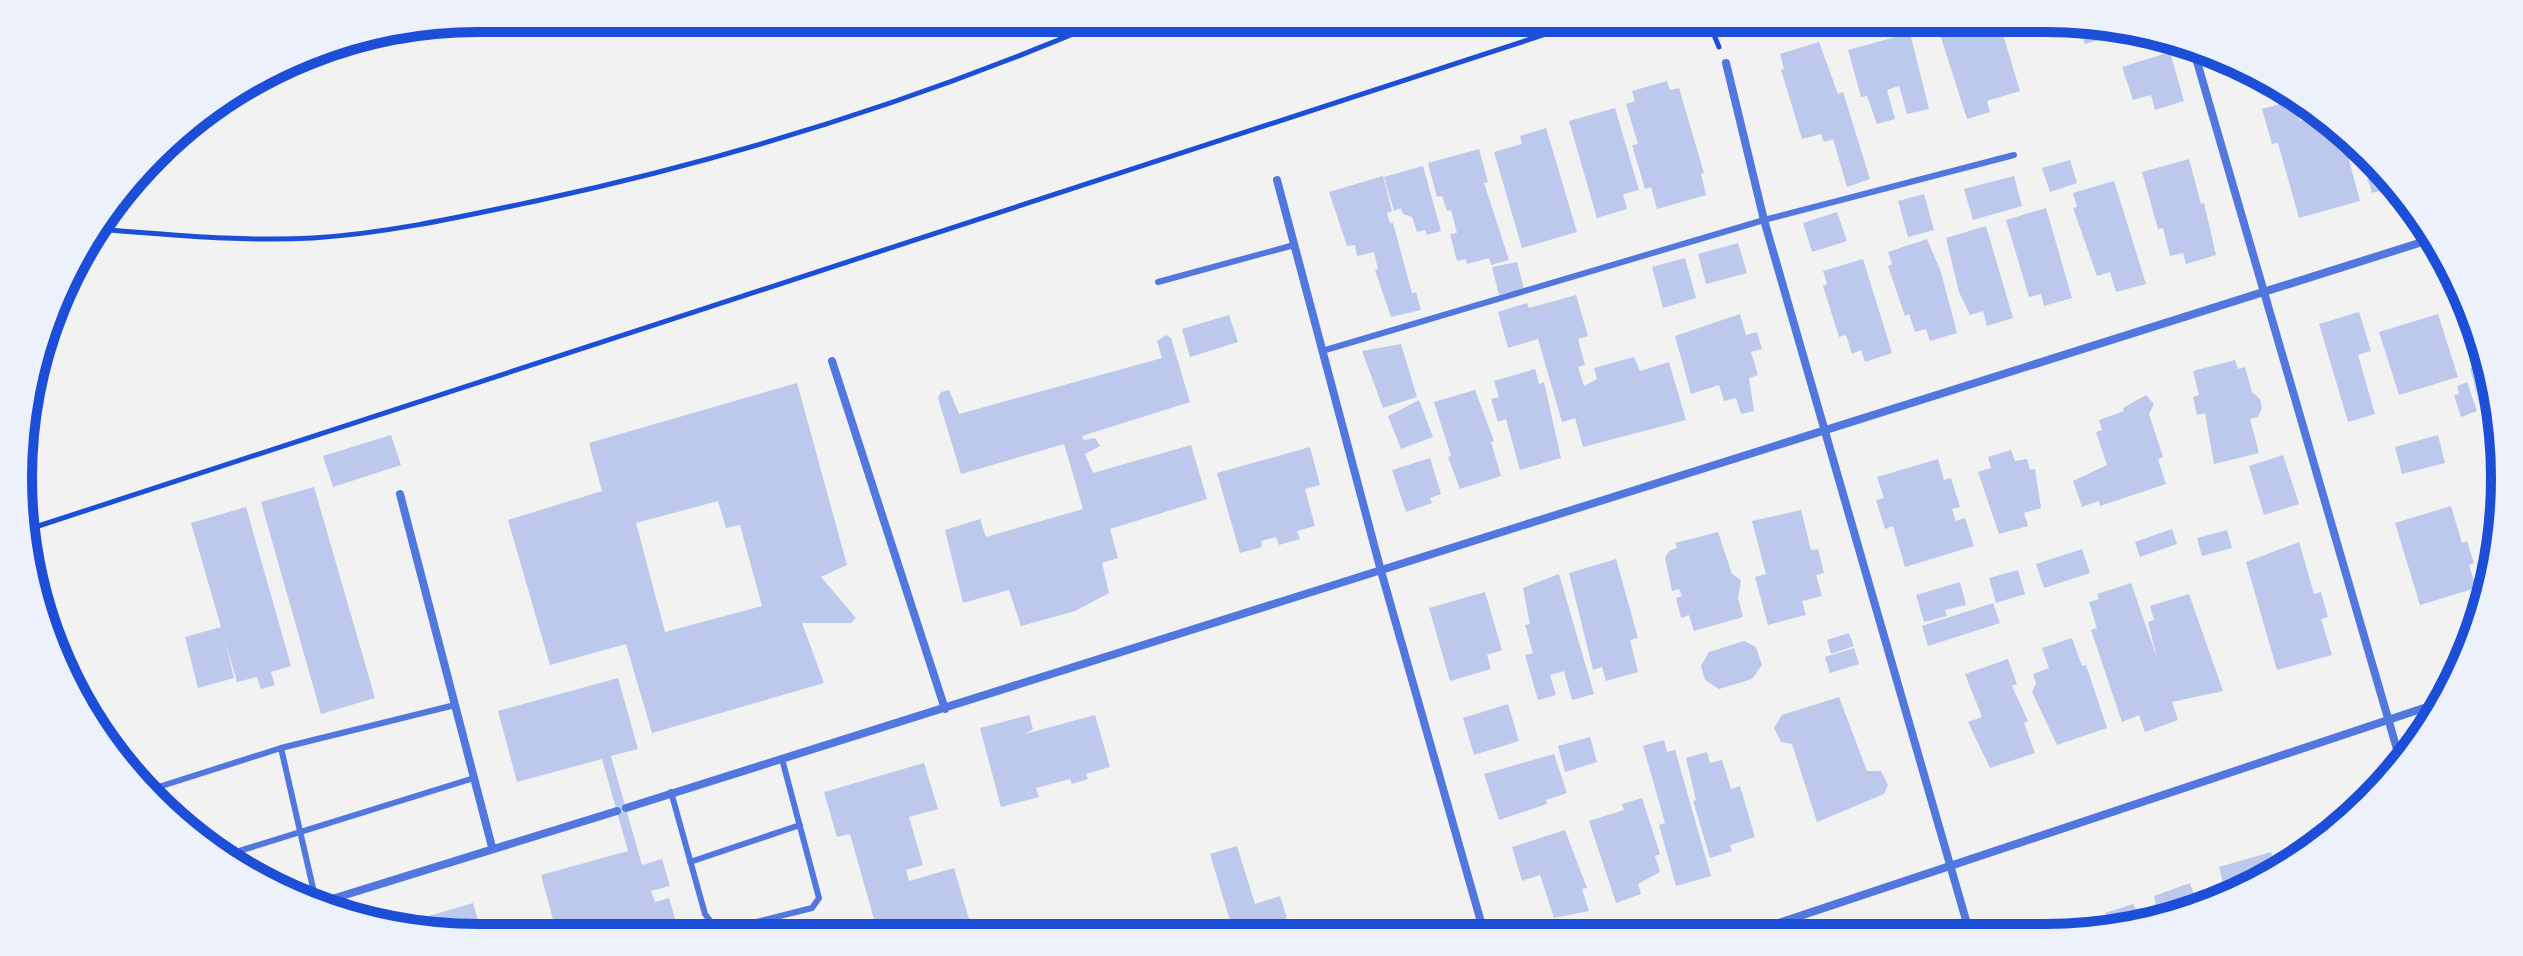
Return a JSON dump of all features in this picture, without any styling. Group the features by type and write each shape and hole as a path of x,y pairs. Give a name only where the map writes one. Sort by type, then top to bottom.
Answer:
{"street":[{"path":"2196,59 2398,752"},
{"path":"1726,63 1764,220 1967,924"},
{"path":"1277,180 1381,571 1482,924"},
{"path":"330,898 945,709 2423,242"},
{"path":"832,361 945,709"},
{"path":"400,494 492,847"},
{"path":"1775,924 2428,707"}],"lane":[{"path":"1322,351 1764,220 2014,155"},
{"path":"1158,282 1294,245"},
{"path":"158,787 281,748 455,705"},
{"path":"281,748 315,893"},
{"path":"748,924 812,908 819,898 782,759"},
{"path":"235,852 474,778"},
{"path":"671,792 705,914 712,924"},
{"path":"690,862 800,825"}],"path":[{"path":"107,230 311,238 417,226 643,178 752,146 895,103 1075,32"},
{"path":"35,527 1552,32"},
{"path":"1713,32 1726,63"}],"building":[{"path":"1939,32 2002,32 2020,91 1987,101 1990,112 1967,119"},
{"path":"1910,33 1929,109 1907,114 1899,86 1887,90 1895,119 1877,124 1867,96 1861,97 1848,50"},
{"path":"2082,34 2109,37 2085,44"},
{"path":"1819,42 1838,94 1843,92 1870,179 1847,187 1833,139 1824,142 1821,134 1802,139 1781,70 1784,69 1780,54"},
{"path":"2170,52 2184,101 2155,110 2151,95 2133,100 2122,67"},
{"path":"1667,81 1670,90 1679,88 1704,173 1701,174 1706,195 1657,209 1651,187 1645,189 1632,145 1638,144 1626,104 1635,101 1632,91"},
{"path":"2285,102 2297,110 2300,121 2309,119 2339,143 2346,150 2360,201 2299,218 2278,143 2272,144 2262,109"},
{"path":"1615,108 1639,190 1623,194 1627,209 1597,218 1569,121"},
{"path":"1546,128 1577,232 1522,248 1494,152 1522,144 1520,136"},
{"path":"1479,149 1488,182 1484,183 1509,260 1491,265 1489,258 1467,264 1466,259 1457,261 1450,234 1457,233 1451,210 1447,211 1442,196 1437,197 1428,163"},
{"path":"2189,159 2201,204 2204,203 2216,255 2186,264 2183,253 2170,256 2163,228 2158,229 2142,172"},
{"path":"2070,160 2077,183 2050,192 2042,168"},
{"path":"1423,166 1441,231 1427,235 1425,230 1417,232 1412,217 1403,214 1401,208 1394,211 1384,177"},
{"path":"2364,168 2385,189 2372,193"},
{"path":"1383,176 1392,211 1387,213 1390,223 1393,223 1412,293 1416,292 1421,310 1391,317 1375,270 1378,269 1374,252 1357,256 1355,245 1347,246 1329,192"},
{"path":"2014,176 2022,206 1973,220 1964,189"},
{"path":"2114,181 2146,284 2116,292 2110,272 2097,276 2073,208 2077,207 2073,193"},
{"path":"1924,194 1934,230 1908,237 1898,201"},
{"path":"2046,208 2072,298 2044,306 2041,294 2029,297 2006,220"},
{"path":"1837,212 1847,241 1812,252 1803,223"},
{"path":"1986,226 2013,318 1987,326 1983,311 1970,315 1959,292 1946,238"},
{"path":"1927,239 1941,272 1957,333 1930,341 1926,329 1915,332 1909,314 1905,316 1888,266 1892,264 1888,252"},
{"path":"1738,243 1747,273 1706,284 1698,254"},
{"path":"1685,258 1696,298 1663,308 1652,267"},
{"path":"1863,259 1892,353 1865,362 1861,350 1852,354 1846,335 1839,337 1823,286 1827,284 1823,271"},
{"path":"1517,262 1524,289 1499,295 1492,267"},
{"path":"1576,295 1588,336 1578,339 1585,365 1578,367 1584,386 1597,379 1594,368 1634,357 1640,371 1669,362 1686,420 1583,447 1575,418 1562,422 1538,339 1508,348 1498,312 1527,303 1529,308"},
{"path":"2359,312 2371,351 2358,355 2375,414 2348,422 2319,324"},
{"path":"1740,314 1746,335 1757,332 1762,349 1751,352 1758,375 1749,378 1754,411 1741,414 1736,398 1724,401 1719,385 1691,394 1675,336"},
{"path":"2438,314 2458,377 2399,395 2379,332"},
{"path":"1229,315 1238,342 1190,357 1182,329"},
{"path":"1166,335 1171,338 1190,402 1082,436 1084,440 1095,438 1100,446 1085,454 1093,473 1191,445 1207,499 1110,529 1118,558 1102,563 1109,593 1075,611 1021,626 1009,590 963,603 945,530 980,519 986,537 1083,509 1064,444 961,474 938,398 941,392 949,390 959,414 1162,358 1157,341"},
{"path":"1401,344 1417,397 1383,408 1362,351"},
{"path":"2235,360 2238,369 2245,367 2252,392 2260,399 2262,408 2258,417 2250,419 2259,453 2214,464 2205,413 2197,415 2193,397 2199,395 2193,371"},
{"path":"2477,366 2484,405 2480,406 2470,368"},
{"path":"1535,369 1539,384 1544,382 1561,458 1520,470 1506,419 1498,422 1491,399 1499,397 1494,381"},
{"path":"2467,382 2477,411 2461,417 2454,395 2459,394 2457,386"},
{"path":"797,383 847,565 821,577 856,618 851,623 802,623 824,683 652,733 626,644 550,665 508,520 602,491 589,443","holes":["718,501 726,528 740,525 762,606 665,632 636,523"]},
{"path":"1475,390 1494,441 1491,442 1501,476 1460,489 1434,402"},
{"path":"2146,395 2154,404 2149,414 2163,457 2158,459 2166,484 2100,506 2099,501 2082,507 2073,481 2107,465 2096,432 2102,430 2099,420 2124,411 2123,408"},
{"path":"1419,400 1433,437 1401,449 1388,416"},
{"path":"391,435 401,465 333,487 323,456"},
{"path":"2438,435 2445,463 2402,474 2395,447"},
{"path":"1310,447 1320,485 1305,489 1315,526 1297,531 1300,539 1279,545 1276,537 1261,541 1262,547 1240,553 1217,473"},
{"path":"2011,450 2015,461 2027,459 2030,470 2035,469 2041,508 2024,513 2028,526 1999,534 1978,472 1991,468 1988,457"},
{"path":"2283,455 2299,504 2264,515 2249,466"},
{"path":"1430,458 1441,494 1430,498 1432,503 1406,512 1392,470"},
{"path":"1938,459 1944,480 1951,478 1960,507 1952,509 1956,521 1965,518 1974,546 1905,567 1893,526 1885,529 1876,500 1884,498 1877,477"},
{"path":"314,487 375,698 321,714 261,502"},
{"path":"2451,506 2462,543 2467,541 2474,563 2469,565 2476,588 2420,605 2395,523"},
{"path":"246,507 291,666 271,672 275,685 261,689 257,677 237,682 225,640 234,678 198,688 185,637 221,627 191,523"},
{"path":"1801,510 1811,550 1818,549 1824,573 1816,575 1822,596 1802,601 1806,615 1768,625 1755,577 1766,574 1752,521"},
{"path":"2172,529 2177,544 2140,557 2135,542"},
{"path":"2227,530 2232,548 2202,556 2197,538"},
{"path":"1718,532 1732,574 1741,580 1738,598 1743,617 1694,631 1689,615 1681,618 1676,598 1682,596 1679,589 1672,591 1665,558 1669,551 1677,548 1675,543"},
{"path":"2299,542 2314,594 2321,592 2328,617 2321,619 2332,655 2277,670 2246,562"},
{"path":"2082,549 2090,573 2044,588 2036,564"},
{"path":"1616,559 1638,638 1630,640 1638,672 1606,681 1602,667 1593,670 1569,573"},
{"path":"2018,570 2025,594 1996,603 1989,578"},
{"path":"1559,574 1594,694 1572,700 1564,671 1550,675 1556,695 1538,700 1525,655 1533,653 1525,625 1530,624 1523,588"},
{"path":"1960,582 1966,605 1945,610 1947,616 1924,622 1916,595"},
{"path":"2131,583 2157,658 2148,622 2154,620 2150,606 2189,594 2223,691 2172,702 2178,720 2145,732 2139,715 2122,722 2091,630 2097,628 2089,602 2099,599 2097,594"},
{"path":"1485,592 1502,650 1487,655 1491,669 1450,681 1429,608"},
{"path":"1993,603 2000,623 1928,646 1922,626"},
{"path":"1849,633 1854,646 1831,654 1827,640"},
{"path":"2072,638 2082,666 2086,665 2107,728 2057,745 2032,692 2036,683 2033,674 2049,668 2042,648"},
{"path":"1744,641 1756,647 1762,665 1752,679 1719,689 1705,680 1701,666 1709,652"},
{"path":"1854,648 1859,664 1830,673 1825,657"},
{"path":"2008,659 2017,684 2012,686 2028,721 2024,723 2035,753 1990,768 1968,722 1982,717 1965,674"},
{"path":"618,678 638,749 611,756 642,865 662,859 670,886 651,891 655,902 669,898 677,924 554,924 541,875 628,851 602,759 517,782 498,711"},
{"path":"1839,697 1867,771 1881,771 1888,785 1884,794 1817,822 1792,744 1781,742 1774,728 1782,715"},
{"path":"1508,704 1519,741 1474,755 1463,718"},
{"path":"1029,715 1033,729 1025,734 1095,715 1110,767 1086,774 1088,779 1072,784 1070,779 1036,788 1039,797 1001,807 980,728"},
{"path":"1590,737 1597,762 1565,772 1558,746"},
{"path":"1664,740 1667,752 1675,750 1711,876 1676,886 1659,825 1665,823 1643,746"},
{"path":"1707,752 1710,763 1722,760 1731,789 1740,786 1755,837 1730,845 1732,851 1710,858 1693,801 1696,800 1686,758"},
{"path":"1554,754 1567,793 1546,800 1547,804 1499,820 1484,774"},
{"path":"924,763 938,809 909,817 923,865 906,870 909,881 954,868 969,919 952,924 875,924 850,834 837,837 824,792"},
{"path":"1642,798 1660,854 1655,856 1660,872 1638,884 1641,894 1616,903 1589,821 1624,810 1622,804"},
{"path":"1565,830 1587,888 1582,889 1589,911 1554,918 1540,875 1522,881 1512,847"},
{"path":"1237,846 1255,904 1280,896 1287,918 1267,924 1231,924 1210,854"},
{"path":"2271,852 2274,861 2224,886 2219,867"},
{"path":"2190,883 2195,897 2156,910 2154,896"},
{"path":"473,903 479,924 449,923 417,919"},
{"path":"2133,904 2138,914 2107,919 2105,913"}]}
